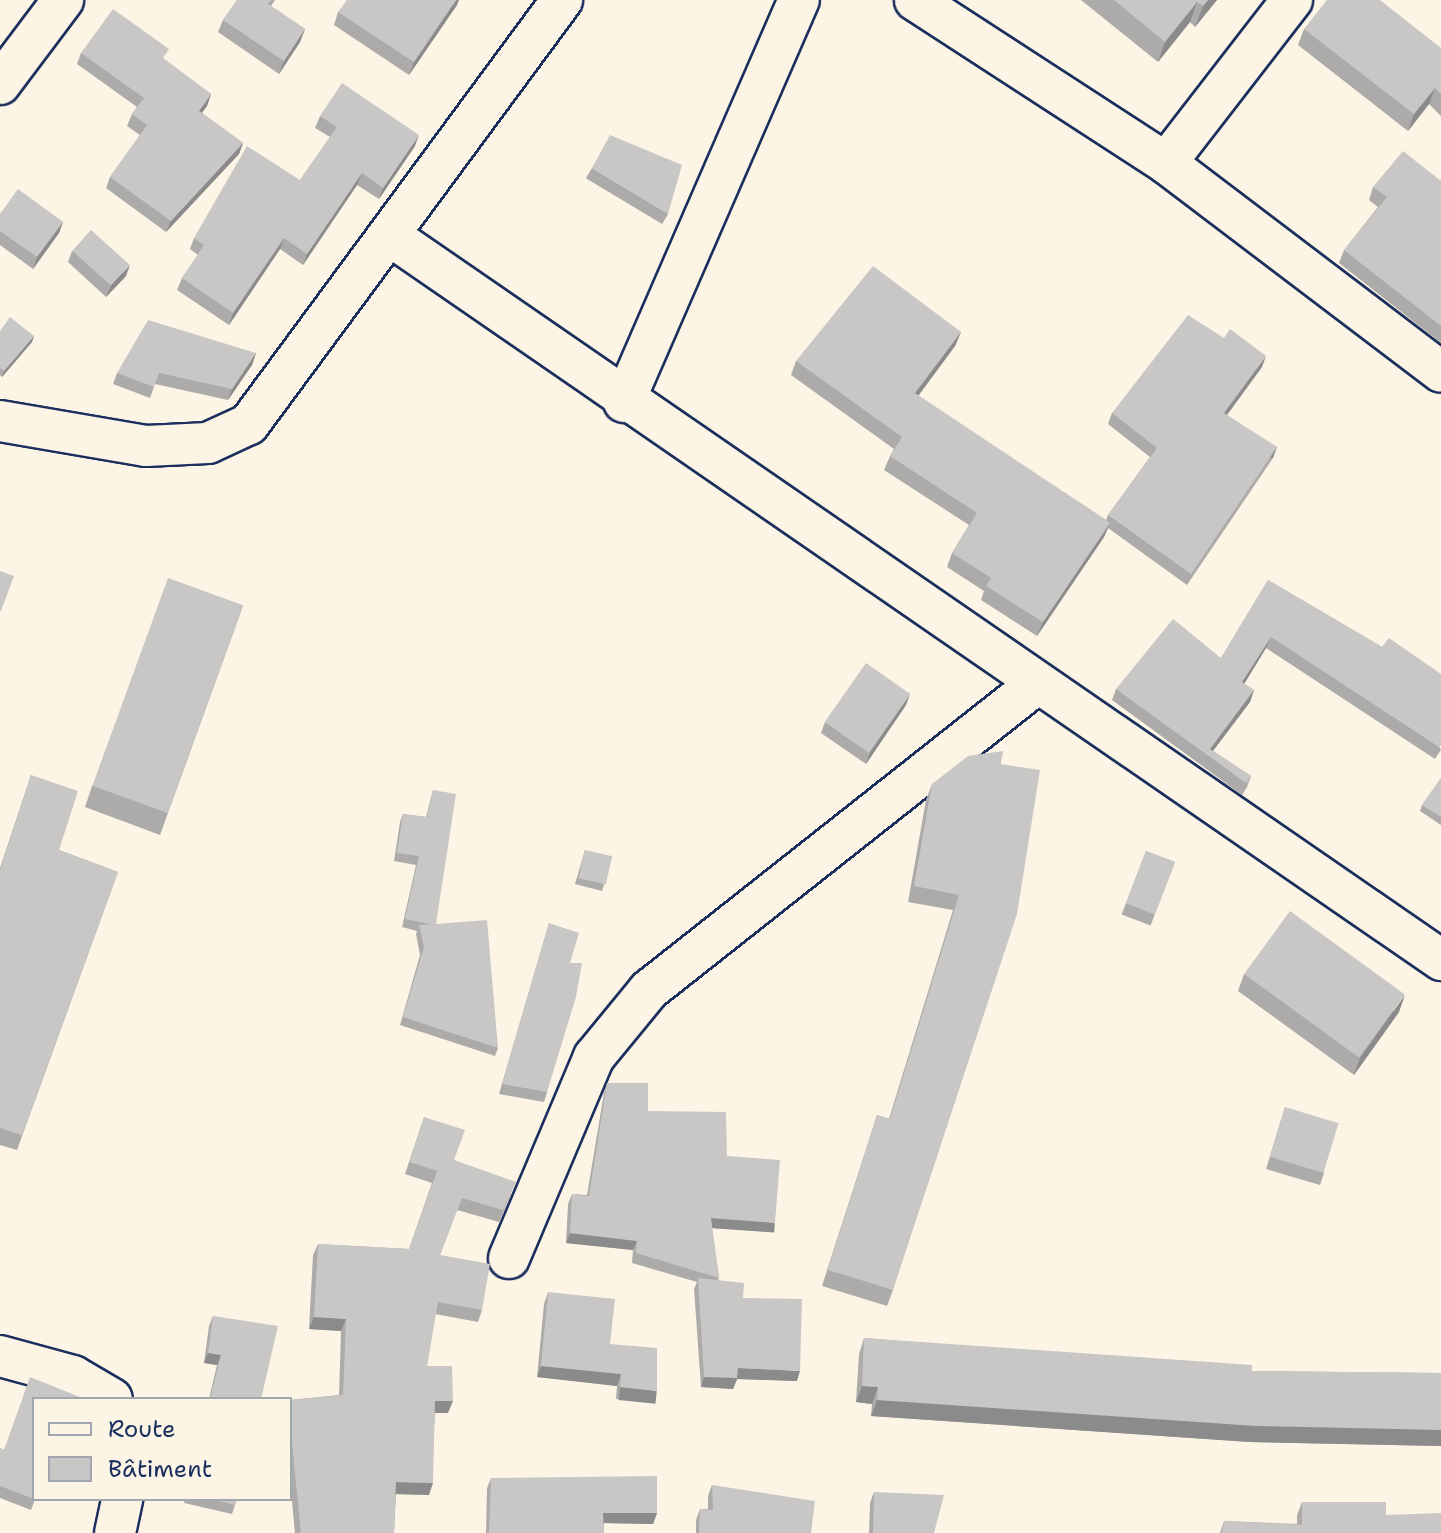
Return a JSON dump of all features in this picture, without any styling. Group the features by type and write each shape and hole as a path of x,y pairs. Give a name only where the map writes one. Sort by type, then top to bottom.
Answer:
{"street":[{"path":"0,84 63,0"},
{"path":"0,421 146,446 208,443 249,424 562,0"},
{"path":"624,402 799,0"},
{"path":"915,0 1166,163 1441,372"},
{"path":"1166,163 1292,0"},
{"path":"389,235 624,402 1441,960"},
{"path":"509,1258 594,1057 649,990 1035,685"},
{"path":"0,1356 73,1376 109,1397"},
{"path":"115,1533 122,1501"}],"building":[{"path":"237,0 271,0 268,4 305,29 284,61 223,20"},
{"path":"347,0 456,0 414,62 338,12"},
{"path":"1114,0 1208,0 1203,6 1197,2 1165,42"},
{"path":"1327,0 1380,0 1441,48 1441,94 1435,88 1414,114 1304,29"},
{"path":"113,9 169,49 163,58 211,94 199,111 243,143 171,221 110,177 147,125 132,114 144,98 81,53"},
{"path":"342,83 419,135 383,188 362,173 307,254 284,238 233,313 182,278 204,245 194,238 247,146 300,180 337,127 320,116"},
{"path":"610,135 682,165 668,214 592,168"},
{"path":"1403,151 1441,181 1441,326 1344,250 1387,197 1373,187"},
{"path":"18,189 63,222 37,257 0,231 0,214"},
{"path":"91,230 130,265 111,286 72,251"},
{"path":"873,266 961,332 915,393 1110,523 1043,622 986,586 991,578 952,553 977,513 890,456 902,437 796,361"},
{"path":"1188,315 1224,338 1230,329 1266,356 1224,413 1277,447 1191,574 1108,515 1157,448 1112,413"},
{"path":"10,317 34,336 4,371 0,368 0,331"},
{"path":"148,320 256,353 232,389 159,373 154,387 117,373"},
{"path":"0,571 14,576 1,611 0,611"},
{"path":"168,578 243,605 168,813 92,786"},
{"path":"1268,580 1382,647 1389,638 1441,674 1441,745 1439,747 1271,637 1242,682 1254,690 1210,749 1251,776 1246,783 1116,689 1173,619 1221,658"},
{"path":"866,663 910,694 869,753 825,722"},
{"path":"1003,751 1000,764 1040,770 1017,914 893,1290 828,1270 877,1115 890,1119 959,895 914,886 932,784 968,756"},
{"path":"31,775 78,791 59,850 118,872 22,1135 0,1128 0,870"},
{"path":"1441,779 1441,817 1422,805"},
{"path":"433,790 456,794 436,924 487,920 498,1048 403,1017 424,947 419,925 431,924 405,919 419,856 397,853 403,814 427,817"},
{"path":"585,850 612,856 606,885 578,878"},
{"path":"1146,851 1175,862 1155,914 1126,903"},
{"path":"1290,911 1405,994 1359,1058 1244,974"},
{"path":"549,923 579,933 570,963 582,963 576,997 547,1092 502,1084"},
{"path":"607,1083 648,1083 648,1111 726,1112 727,1156 780,1160 775,1223 711,1218 719,1278 636,1253 637,1241 570,1233 572,1194 589,1196"},
{"path":"1285,1107 1339,1123 1323,1173 1270,1157"},
{"path":"424,1117 465,1130 454,1160 516,1182 503,1210 462,1198 440,1255 490,1264 482,1310 438,1302 427,1366 452,1366 453,1401 435,1401 433,1483 396,1482 394,1533 301,1533 292,1444 292,1400 343,1395 346,1319 314,1317 318,1244 409,1249 437,1171 409,1162"},
{"path":"698,1278 744,1283 743,1298 802,1299 800,1371 738,1368 737,1378 704,1377"},
{"path":"548,1292 615,1299 610,1344 657,1348 657,1391 620,1387 621,1374 541,1366"},
{"path":"213,1316 278,1326 261,1397 210,1397 221,1355 208,1353"},
{"path":"864,1338 1252,1365 1252,1371 1441,1373 1441,1430 1256,1426 877,1400 878,1387 862,1386"},
{"path":"30,1377 80,1397 32,1397 32,1498 0,1486 0,1448 4,1450"},
{"path":"657,1476 657,1513 603,1513 604,1533 489,1533 491,1478"},
{"path":"712,1485 815,1501 811,1533 699,1533 700,1509 713,1510"},
{"path":"874,1492 944,1495 934,1533 873,1533"},
{"path":"1302,1502 1386,1502 1386,1515 1441,1513 1441,1533 1222,1533 1224,1521 1302,1525"}]}
